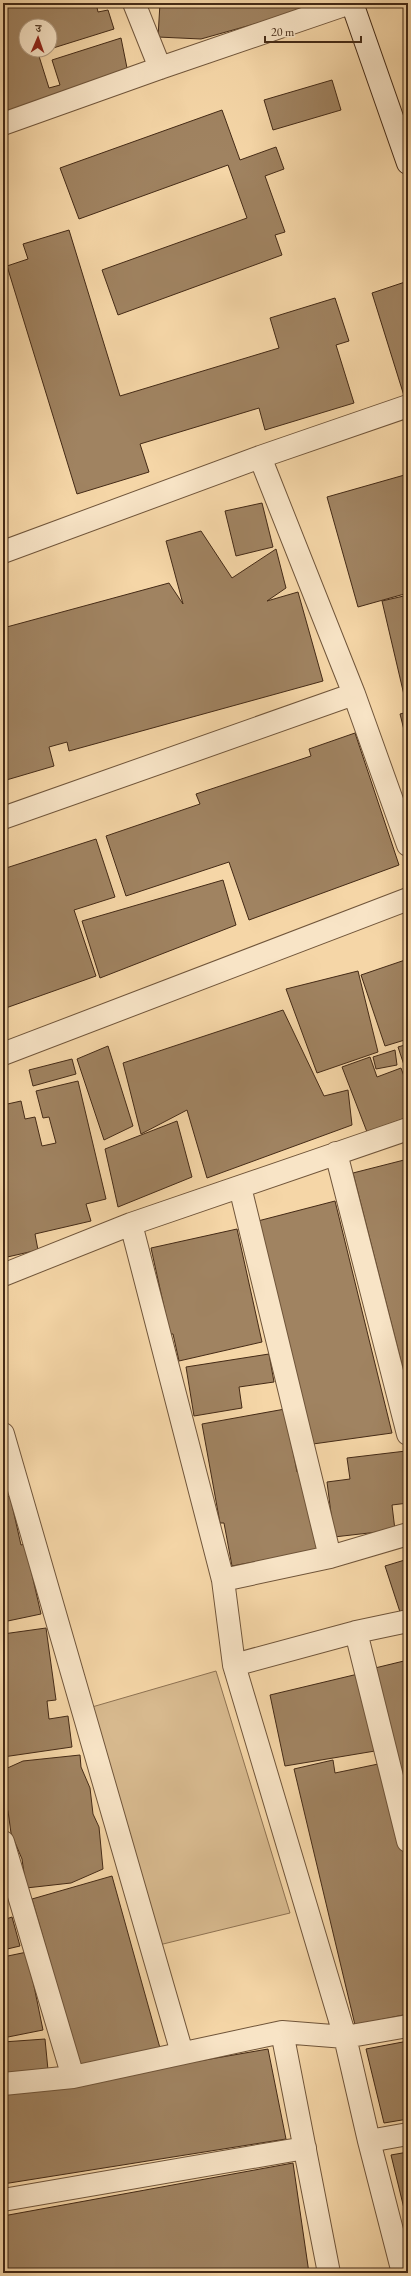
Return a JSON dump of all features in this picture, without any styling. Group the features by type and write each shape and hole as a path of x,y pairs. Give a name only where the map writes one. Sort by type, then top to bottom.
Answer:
{"street":[{"path":"134,3 160,68"},
{"path":"3,124 160,68 351,3 408,163"},
{"path":"3,552 260,458 408,406"},
{"path":"260,458 354,694 408,845"},
{"path":"3,818 354,694"},
{"path":"3,1054 406,906"},
{"path":"3,1275 131,1224 408,1129"},
{"path":"336,1153 408,1434"},
{"path":"240,1187 330,1557"},
{"path":"131,1224 223,1580 234,1665 345,2037 369,2141 403,2273"},
{"path":"5,1443 182,2053"},
{"path":"223,1580 330,1557 408,1534"},
{"path":"234,1665 356,1632 408,1621"},
{"path":"356,1632 408,1841"},
{"path":"3,1842 73,2077"},
{"path":"3,2084 73,2077 282,2032 345,2037 408,2026"},
{"path":"282,2032 329,2273"},
{"path":"369,2141 408,2134"},
{"path":"3,2200 305,2148"}],"shaded area":[{"path":"216,1671 290,1913 159,1945 92,1707"}],"building":[{"path":"3,3 96,3 98,12 108,10 114,29 58,46 58,18 18,18 18,58 40,58 49,88 60,85 52,60 121,38 128,73 5,116 3,109"},
{"path":"160,3 314,3 315,7 201,39 158,37"},
{"path":"332,80 341,110 273,130 264,100"},
{"path":"222,110 240,160 276,147 284,169 265,176 285,232 275,235 282,255 118,315 102,270 247,218 228,165 79,219 60,168"},
{"path":"69,230 120,396 279,348 270,318 335,298 349,341 336,345 354,403 265,430 259,408 140,444 149,472 77,494 7,266 28,259 23,244"},
{"path":"408,281 408,399 405,399 372,293"},
{"path":"408,474 408,593 358,607 327,497"},
{"path":"262,503 273,547 236,556 225,511"},
{"path":"201,531 232,578 276,549 286,588 267,601 298,592 323,681 69,751 67,742 49,747 54,766 3,781 3,628 169,583 183,604 166,541"},
{"path":"408,595 408,712 382,601"},
{"path":"408,712 408,746 400,714"},
{"path":"355,733 399,865 249,920 229,862 126,896 106,836 200,804 196,794 311,756 309,749"},
{"path":"96,839 115,897 74,910 96,976 3,1009 3,869"},
{"path":"223,880 236,925 100,978 82,921"},
{"path":"408,959 408,1039 385,1046 361,975"},
{"path":"358,971 378,1052 317,1073 286,989"},
{"path":"283,1010 324,1096 348,1090 352,1125 207,1178 187,1110 141,1134 123,1063"},
{"path":"408,1044 408,1077 398,1047"},
{"path":"108,1046 133,1126 104,1140 77,1059"},
{"path":"395,1050 397,1065 376,1069 373,1057"},
{"path":"370,1057 377,1077 401,1068 408,1087 408,1117 367,1132 342,1067"},
{"path":"72,1059 76,1074 33,1086 29,1070"},
{"path":"78,1081 106,1199 86,1204 91,1221 35,1234 38,1250 3,1258 3,1105 21,1101 25,1119 35,1117 42,1146 56,1143 49,1117 43,1118 36,1091"},
{"path":"177,1121 192,1177 118,1207 105,1149"},
{"path":"408,1159 408,1389 353,1173"},
{"path":"335,1201 392,1433 313,1444 254,1222"},
{"path":"237,1229 262,1342 179,1361 173,1334 170,1334 151,1248"},
{"path":"269,1354 274,1382 239,1387 242,1408 194,1416 186,1367"},
{"path":"285,1409 297,1472 304,1470 319,1550 232,1566 224,1523 220,1523 202,1424"},
{"path":"406,1451 408,1503 392,1505 395,1530 334,1537 327,1482 350,1479 347,1458"},
{"path":"10,1496 21,1545 25,1544 41,1614 3,1622 3,1497"},
{"path":"408,1559 408,1616 402,1618 385,1566"},
{"path":"46,1628 56,1700 47,1701 49,1719 68,1716 72,1747 3,1757 3,1634"},
{"path":"408,1660 408,1805 375,1668"},
{"path":"358,1674 375,1751 285,1766 270,1695"},
{"path":"80,1755 81,1767 90,1788 93,1814 99,1827 103,1869 71,1883 26,1888 22,1859 11,1833 8,1811 3,1799 3,1770 23,1761"},
{"path":"333,1760 335,1773 383,1763 408,1871 408,2014 355,2025 294,1769"},
{"path":"112,1876 160,2048 81,2070 32,1899"},
{"path":"12,1917 20,1946 3,1950 3,1920"},
{"path":"27,1952 43,2030 3,2038 3,1957"},
{"path":"45,2039 48,2070 3,2073 3,2042"},
{"path":"408,2041 408,2119 384,2123 366,2049"},
{"path":"268,2049 286,2139 3,2184 3,2095"},
{"path":"408,2152 408,2225 391,2155"},
{"path":"293,2163 309,2273 3,2273 3,2216"}]}
